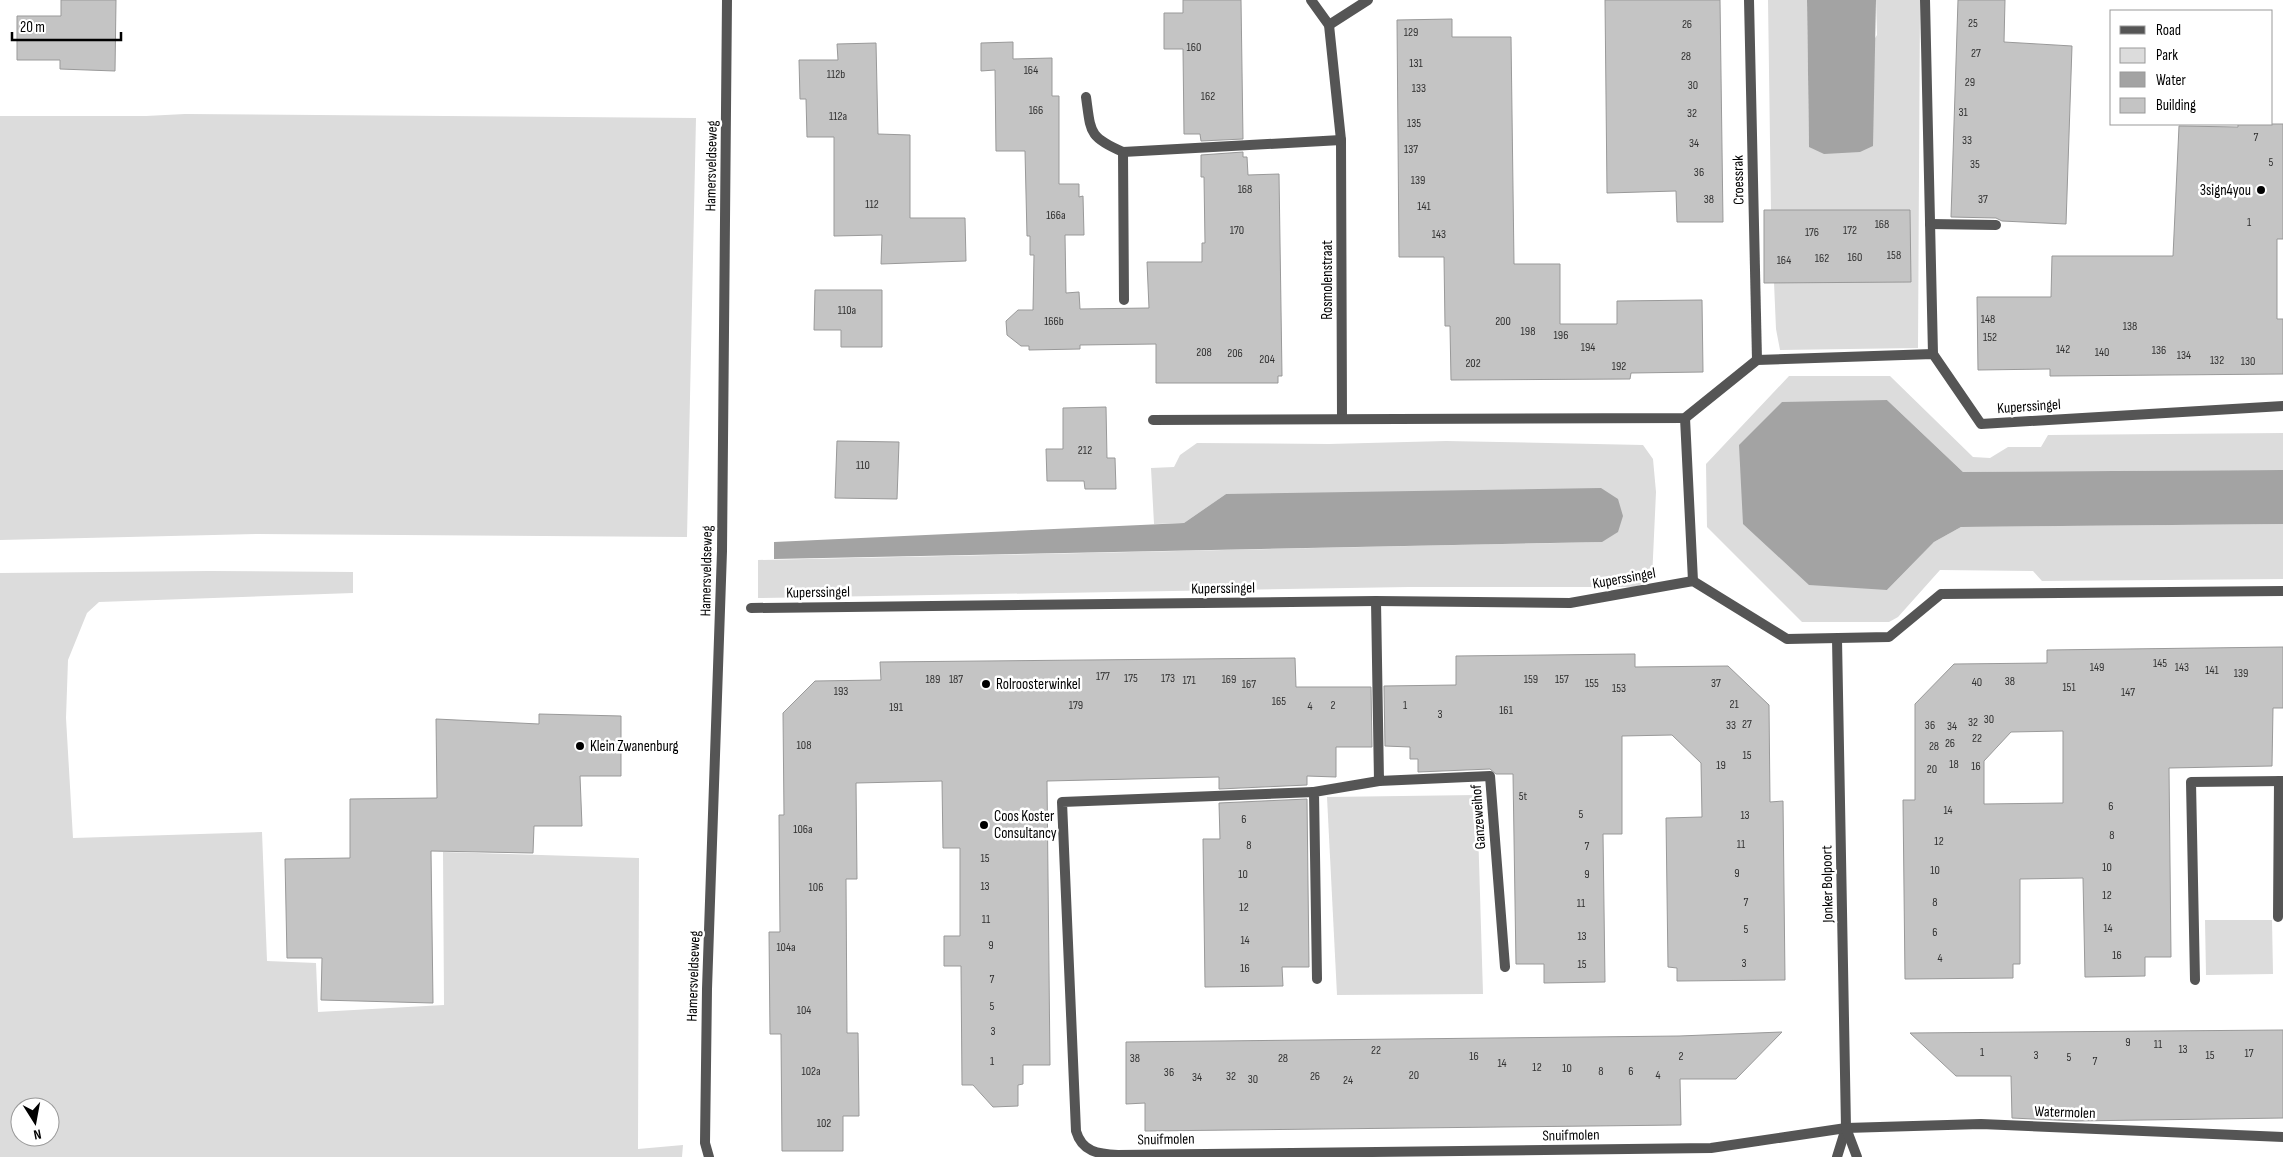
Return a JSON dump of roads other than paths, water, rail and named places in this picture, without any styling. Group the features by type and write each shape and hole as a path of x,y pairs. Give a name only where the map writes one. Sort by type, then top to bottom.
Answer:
{"street":[{"name":"Hamersveldseweg","path":"709,1157 705,1143 707,989 722,550 727,0"},
{"name":"Rosmolenstraat","path":"1311,0 1329,25 1341,140 1342,419"},
{"path":"1329,25 1368,0"},
{"name":"Croessrak","path":"1749,0 1757,360"},
{"path":"1153,420 1686,418 1757,360 1933,354 1925,0"},
{"path":"1086,96 1090,130 1102,143 1123,152 1341,140"},
{"path":"1123,152 1124,300"},
{"path":"1930,224 1996,225"},
{"name":"Kuperssingel","path":"1933,354 1981,424 2283,406"},
{"path":"1686,418 1693,581 1787,639 1889,637 1941,594 2283,591"},
{"name":"Kuperssingel","path":"751,608 1376,601 1570,603 1693,581"},
{"path":"1376,601 1378,781"},
{"name":"Jonker Bolpoort","path":"1837,639 1846,1128 1837,1157"},
{"name":"Ganzeweihof","path":"1314,792 1378,781 1490,776 1505,967"},
{"path":"2195,980 2191,782 2281,781 2278,917"},
{"path":"1314,792 1317,979"},
{"name":"Snuifmolen","path":"1314,792 1062,802 1076,1130 1079,1139 1088,1149 1095,1153 1118,1155 1711,1148 1846,1128"},
{"name":"Watermolen","path":"1846,1128 1981,1124 2283,1137"},
{"name":"Jonker Bolpoort","path":"1846,1128 1857,1157"},
{"name":"Hamersveldseweg","path":"700,1157 705,1143"}],"water":[{"path":"1807,0 1876,0 1873,146 1860,152 1824,154 1809,147"},
{"path":"1887,400 1963,472 2283,470 2283,524 1961,527 1934,542 1887,590 1809,585 1743,524 1739,445 1782,402"},
{"path":"1601,488 1618,499 1623,516 1618,532 1602,542 774,559 774,542 1184,523 1226,494"}],"place":[{"name":"3sign4you","path":"2261,190"},
{"name":"Rolroosterwinkel","path":"986,684"},
{"name":"Klein Zwanenburg","path":"580,746"},
{"name":"Coos Koster Consultancy","path":"984,825"}]}
